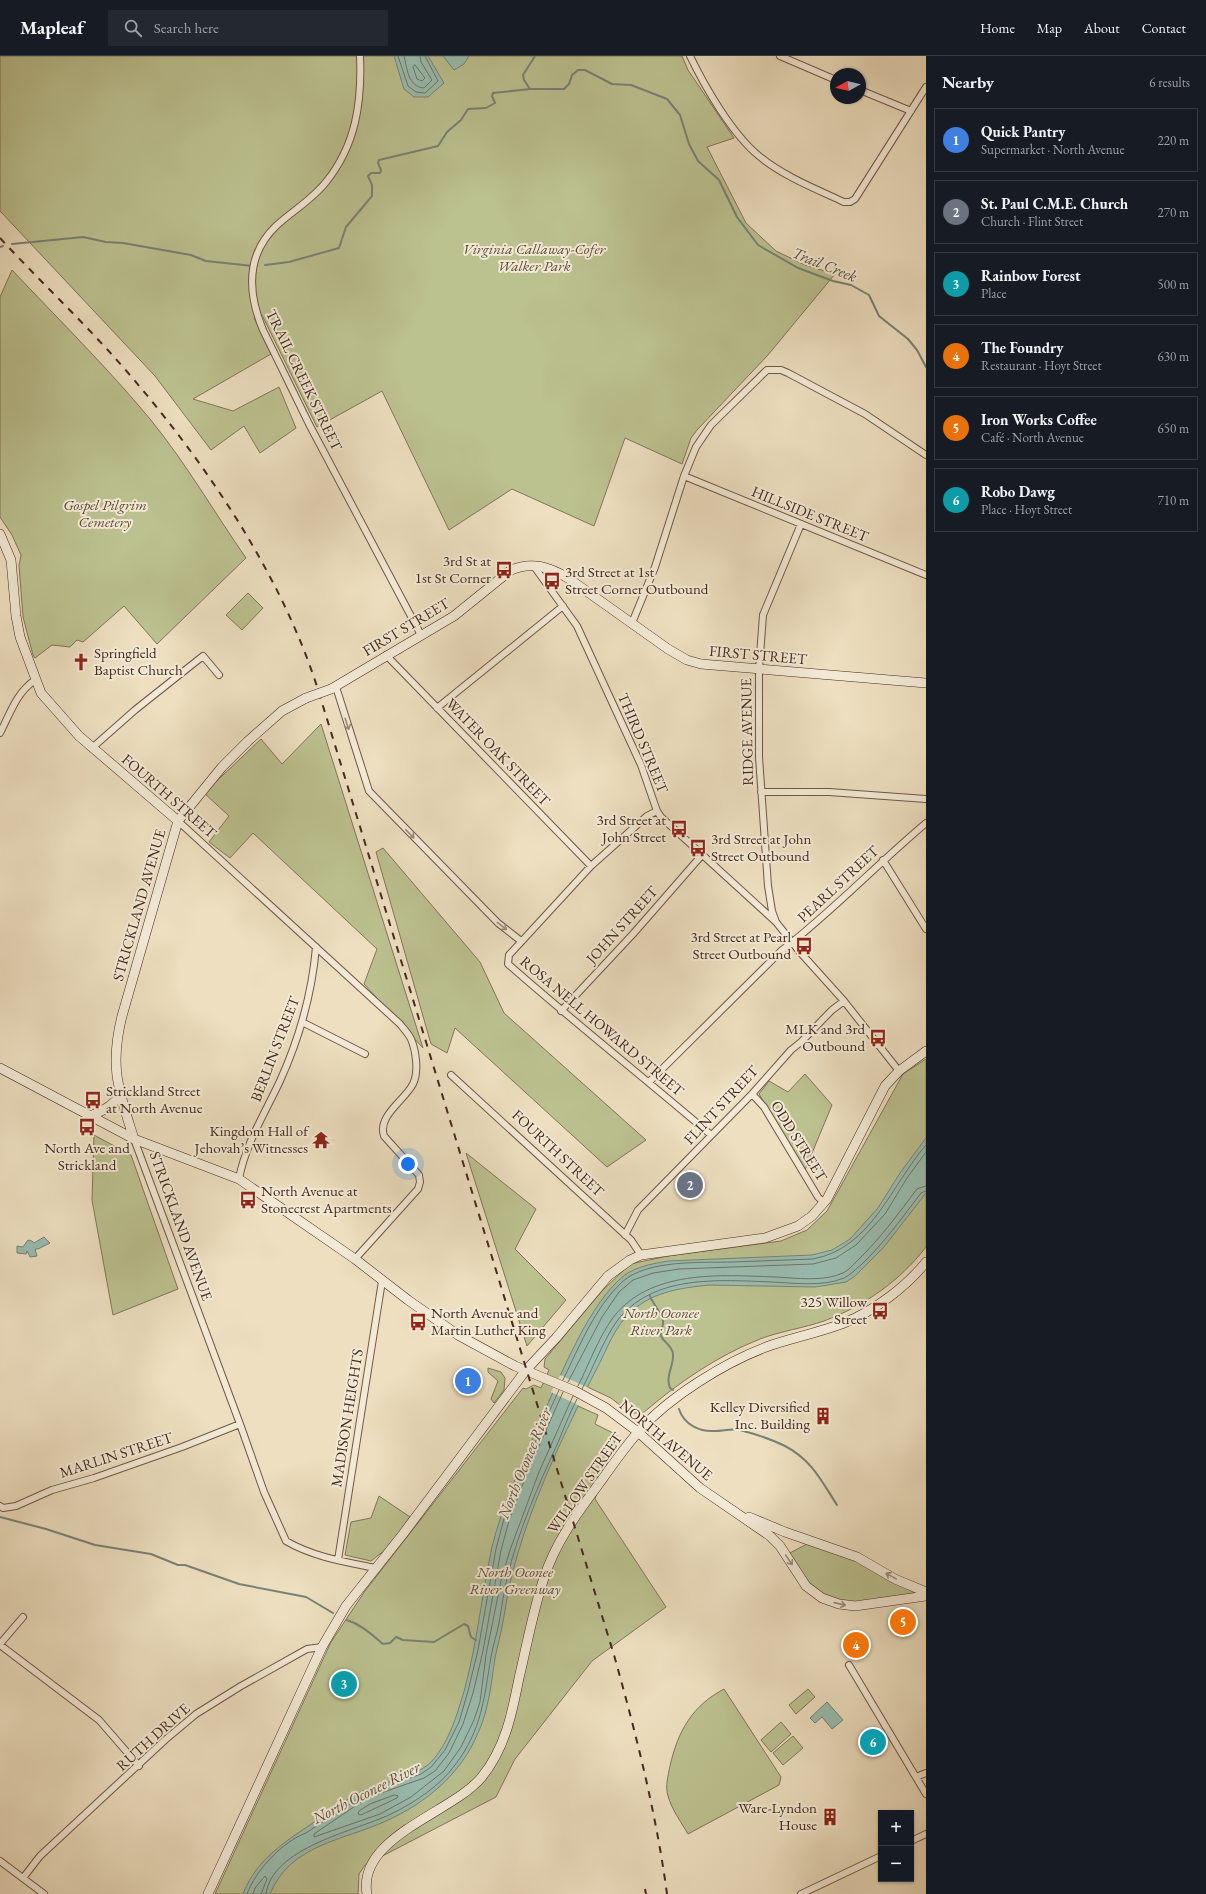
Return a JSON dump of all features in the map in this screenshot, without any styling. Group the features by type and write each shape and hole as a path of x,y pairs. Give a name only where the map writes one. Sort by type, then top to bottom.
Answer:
{"street":[{"name":"TRAIL CREEK STREET","path":"360,56 361,80 359,108 346,149 327,181 312,198 277,226 264,242 255,261 251,283 252,294 257,316 263,330 306,418 421,635"},
{"path":"690,56 715,101 742,138 755,152 776,167 805,184 844,202 850,202 855,199 926,87"},
{"path":"780,56 830,77"},
{"path":"866,92 911,111"},
{"path":"632,623 655,567 684,476 696,447 712,425 763,372 771,369 781,370 865,414 926,455"},
{"name":"HILLSIDE STREET","path":"684,476 926,575"},
{"name":"RIDGE AVENUE","path":"776,922 772,911 768,886 759,757 760,669 763,615 801,524"},
{"name":"FOURTH STREET","path":"0,534 11,560 17,626 35,680 45,699 79,736 178,821 316,947 404,1030 410,1038 414,1053 415,1078 407,1093 386,1118 382,1130 384,1136 419,1176 420,1182 418,1189 355,1259"},
{"name":"FIRST STREET","path":"178,821 213,777 248,741 282,711 306,698 334,688 454,616 511,570 520,567 533,565 555,570 586,589 668,649 686,660 713,666 926,683"},
{"name":"THIRD STREET","path":"533,565 577,626 641,765 657,811 665,822 776,922 792,943 844,1001 899,1071"},
{"path":"437,708 563,606"},
{"path":"92,748 135,710 203,656 219,675"},
{"name":"WATER OAK STREET","path":"386,656 591,866"},
{"path":"0,733 19,695 27,685 35,680"},
{"name":"ROSA NELL HOWARD STREET","path":"334,688 369,791 498,923 521,941 509,955 508,964 561,1011 649,1082 710,1134"},
{"path":"761,792 829,792 926,799"},
{"path":"521,941 591,866 647,816 657,811"},
{"name":"STRICKLAND AVENUE","path":"178,821 117,1034 115,1069 121,1095 134,1139 264,1492 286,1541 302,1549 338,1560 376,1568"},
{"name":"PEARL STREET","path":"649,1082 781,952 801,937 883,860 926,823"},
{"name":"JOHN STREET","path":"561,1011 633,934 702,855"},
{"path":"883,860 926,929"},
{"name":"BERLIN STREET","path":"239,1179 250,1145 281,1080 302,1022 313,979 316,947"},
{"name":"FLINT STREET","path":"625,1235 638,1210 710,1134 752,1094 791,1050 801,1042 832,1010 844,1001"},
{"path":"302,1022 365,1054"},
{"path":"208,1894 322,1647 346,1606 526,1370 556,1338 608,1276 630,1260 641,1255 765,1238 798,1226 812,1216 824,1203 885,1086 899,1071 926,1052"},
{"name":"NORTH AVENUE","path":"0,1068 134,1139 239,1179 355,1259 382,1281 458,1335 526,1370 575,1391 606,1408 638,1432 700,1488 770,1536 780,1546 806,1586 822,1598 838,1604 854,1606 926,1596"},
{"name":"FOURTH STREET","path":"452,1075 631,1240 641,1255"},
{"name":"ODD STREET","path":"752,1094 764,1107 818,1197 824,1203"},
{"path":"89,1116 104,1111 121,1095"},
{"name":"WILLOW STREET","path":"367,1894 366,1887 371,1864 382,1848 447,1805 480,1779 501,1748 510,1721 532,1621 547,1570 563,1534 638,1432 653,1416 667,1405 728,1364 767,1347 827,1329 859,1316 888,1297 926,1262"},
{"name":"MADISON HEIGHTS","path":"338,1560 382,1281"},
{"name":"MARLIN STREET","path":"0,1506 3,1508 16,1506 52,1490 94,1478 174,1450 240,1424"},
{"name":"NORTH AVENUE","path":"729,1508 785,1532 857,1557 895,1579 926,1592"},
{"path":"23,1617 0,1645 99,1720 138,1766"},
{"name":"RUTH DRIVE","path":"23,1878 40,1856 196,1714 241,1686 307,1649 322,1647"},
{"path":"849,1665 926,1794"},
{"path":"916,1777 926,1773"},
{"path":"914,1840 926,1834"},
{"path":"801,1894 878,1857"},
{"path":"0,1861 44,1894"}],"green space":[{"name":"Virginia Callaway-Cofer Walker Park","path":"0,56 682,56 688,70 734,138 707,147 746,223 776,251 805,265 835,274 768,355 697,430 691,438 682,464 625,438 594,526 512,489 449,530 382,391 317,427 262,315 254,318 271,354 193,399 233,411 279,387 296,428 260,453 244,426 211,450 155,376 0,211"},
{"name":"Gospel Pilgrim Cemetery","path":"12,270 100,362 150,419 188,470 246,558 157,644 124,606 83,642 77,640 70,647 52,645 35,658 33,655 23,617 19,565 21,555 12,535 0,517 0,297"},
{"path":"248,593 263,608 242,630 226,615"},
{"path":"321,724 423,1048 364,984 377,949 253,833 230,858 209,842 229,816 204,793 261,739 282,764"},
{"path":"383,848 480,962 504,1013 646,1140 607,1167 455,1028 447,1053 431,1044 376,852"},
{"name":"North Oconee River Greenway","path":"926,1059 926,1247 905,1271 867,1300 839,1315 824,1321 760,1339 713,1362 670,1391 643,1413 630,1413 611,1398 562,1375 549,1401 574,1413 578,1406 598,1415 595,1424 617,1435 595,1499 666,1607 592,1661 515,1759 496,1797 365,1865 359,1874 358,1894 215,1894 331,1642 365,1591 523,1388 526,1389 534,1385 541,1388 549,1370 544,1367 545,1359 602,1291 630,1264 668,1256 781,1241 807,1230 827,1211 903,1074"},
{"path":"805,1074 832,1105 805,1170 759,1094 769,1081 788,1092"},
{"path":"94,1135 131,1155 178,1289 113,1315 92,1200"},
{"path":"466,1153 536,1209 515,1249 566,1300 527,1346"},
{"path":"488,1368 501,1372 505,1378 504,1390 494,1403 491,1399 498,1381 488,1372"},
{"path":"379,1496 410,1517 390,1546 371,1561 345,1555 351,1522 371,1518"},
{"path":"807,1544 835,1551 868,1566 918,1595 877,1601 847,1602 834,1600 821,1595 811,1587 802,1576 788,1554"},
{"path":"724,1689 781,1777 779,1785 688,1834 674,1811 667,1792 668,1777 673,1753 682,1731 695,1712 703,1703"},
{"path":"808,1689 815,1697 796,1714 789,1705"},
{"path":"781,1722 791,1734 771,1752 761,1740"},
{"path":"793,1736 803,1748 783,1765 773,1753"}],"water":[{"path":"394,56 428,56 444,83 428,97 414,97 404,89"},
{"path":"443,56 469,56 464,64 454,70"},
{"name":"North Oconee River","path":"926,1138 926,1193 884,1247 855,1276 846,1282 815,1287 709,1285 689,1288 650,1298 626,1316 611,1339 558,1449 546,1475 526,1529 510,1583 485,1715 471,1748 462,1762 441,1786 401,1814 369,1828 319,1846 304,1854 291,1864 279,1877 270,1894 243,1894 249,1880 257,1868 288,1840 360,1792 423,1769 439,1753 453,1725 464,1691 474,1650 492,1547 506,1502 572,1350 583,1329 606,1294 619,1280 630,1272 655,1263 668,1261 812,1255 832,1250 850,1239 878,1208 900,1173"},
{"path":"44,1237 50,1243 35,1249 37,1256 30,1257 27,1251 26,1254 17,1253 17,1246 23,1247 28,1240 34,1243"},
{"path":"827,1702 843,1720 832,1729 822,1717 815,1723 810,1718"}],"pier":[{"path":"560,1375 589,1388 580,1406 551,1392"}],"waterway":[{"name":"Trail Creek","path":"530,89 524,80 523,75 535,56"},
{"name":"Trail Creek","path":"265,265 289,262 339,248 346,227 372,196 372,185 368,176 371,173 380,173 381,170 378,163 379,160 438,146 447,132 461,120 468,109 486,108 495,103 492,96 493,93 530,89 564,89 569,84 572,75 578,70 585,70 612,84 631,85 667,99 680,115 689,144 698,161 719,180 737,217 758,245 798,268 833,281 851,285 869,295 879,316 908,339 917,350 926,367"},
{"path":"12,244 83,237 191,255 206,261 253,266"},
{"path":"650,1296 661,1314 663,1321 661,1336 670,1346 673,1354 668,1379 670,1388 673,1390"},
{"path":"679,1409 681,1415 698,1429 709,1431 740,1430 785,1446 802,1458 816,1472 837,1505"},
{"path":"0,1517 46,1529 95,1545 151,1554 178,1565 185,1565 239,1584 306,1597 333,1613"},
{"path":"347,1620 362,1627 383,1644 390,1643 396,1637 403,1640 434,1642 464,1624 468,1626 471,1637 476,1640"}],"railway":[{"path":"0,238 105,347 138,384 170,424 201,466 258,554 282,600 302,646 319,693 614,1655 645,1773 667,1894"},
{"path":"645,1889 646,1894"}],"place":[{"name":"3rd St at 1st St Corner","path":"504,570"},
{"name":"3rd Street at 1st Street Corner Outbound","path":"552,581"},
{"name":"Springfield Baptist Church","path":"81,662"},
{"name":"3rd Street at John Street","path":"679,829"},
{"name":"3rd Street at John Street Outbound","path":"698,848"},
{"name":"3rd Street at Pearl Street Outbound","path":"804,946"},
{"name":"MLK and 3rd Outbound","path":"878,1038"},
{"name":"Strickland Street at North Avenue","path":"93,1100"},
{"name":"North Ave and Strickland","path":"87,1127"},
{"name":"Kingdom Hall of Jehovah’s Witnesses","path":"321,1140"},
{"name":"St. Paul C.M.E. Church","path":"690,1185"},
{"name":"North Avenue at Stonecrest Apartments","path":"248,1200"},
{"name":"325 Willow Street","path":"880,1311"},
{"name":"North Avenue and Martin Luther King","path":"418,1322"},
{"name":"Quick Pantry","path":"468,1381"},
{"name":"Kelley Diversified Inc. Building","path":"823,1416"},
{"name":"Iron Works Coffee","path":"903,1622"},
{"name":"The Foundry","path":"856,1645"},
{"name":"Rainbow Forest","path":"344,1684"},
{"name":"Robo Dawg","path":"873,1742"},
{"name":"Ware-Lyndon House","path":"830,1817"}],"park label":[{"name":"North Oconee River Park","path":"661,1322"}]}
